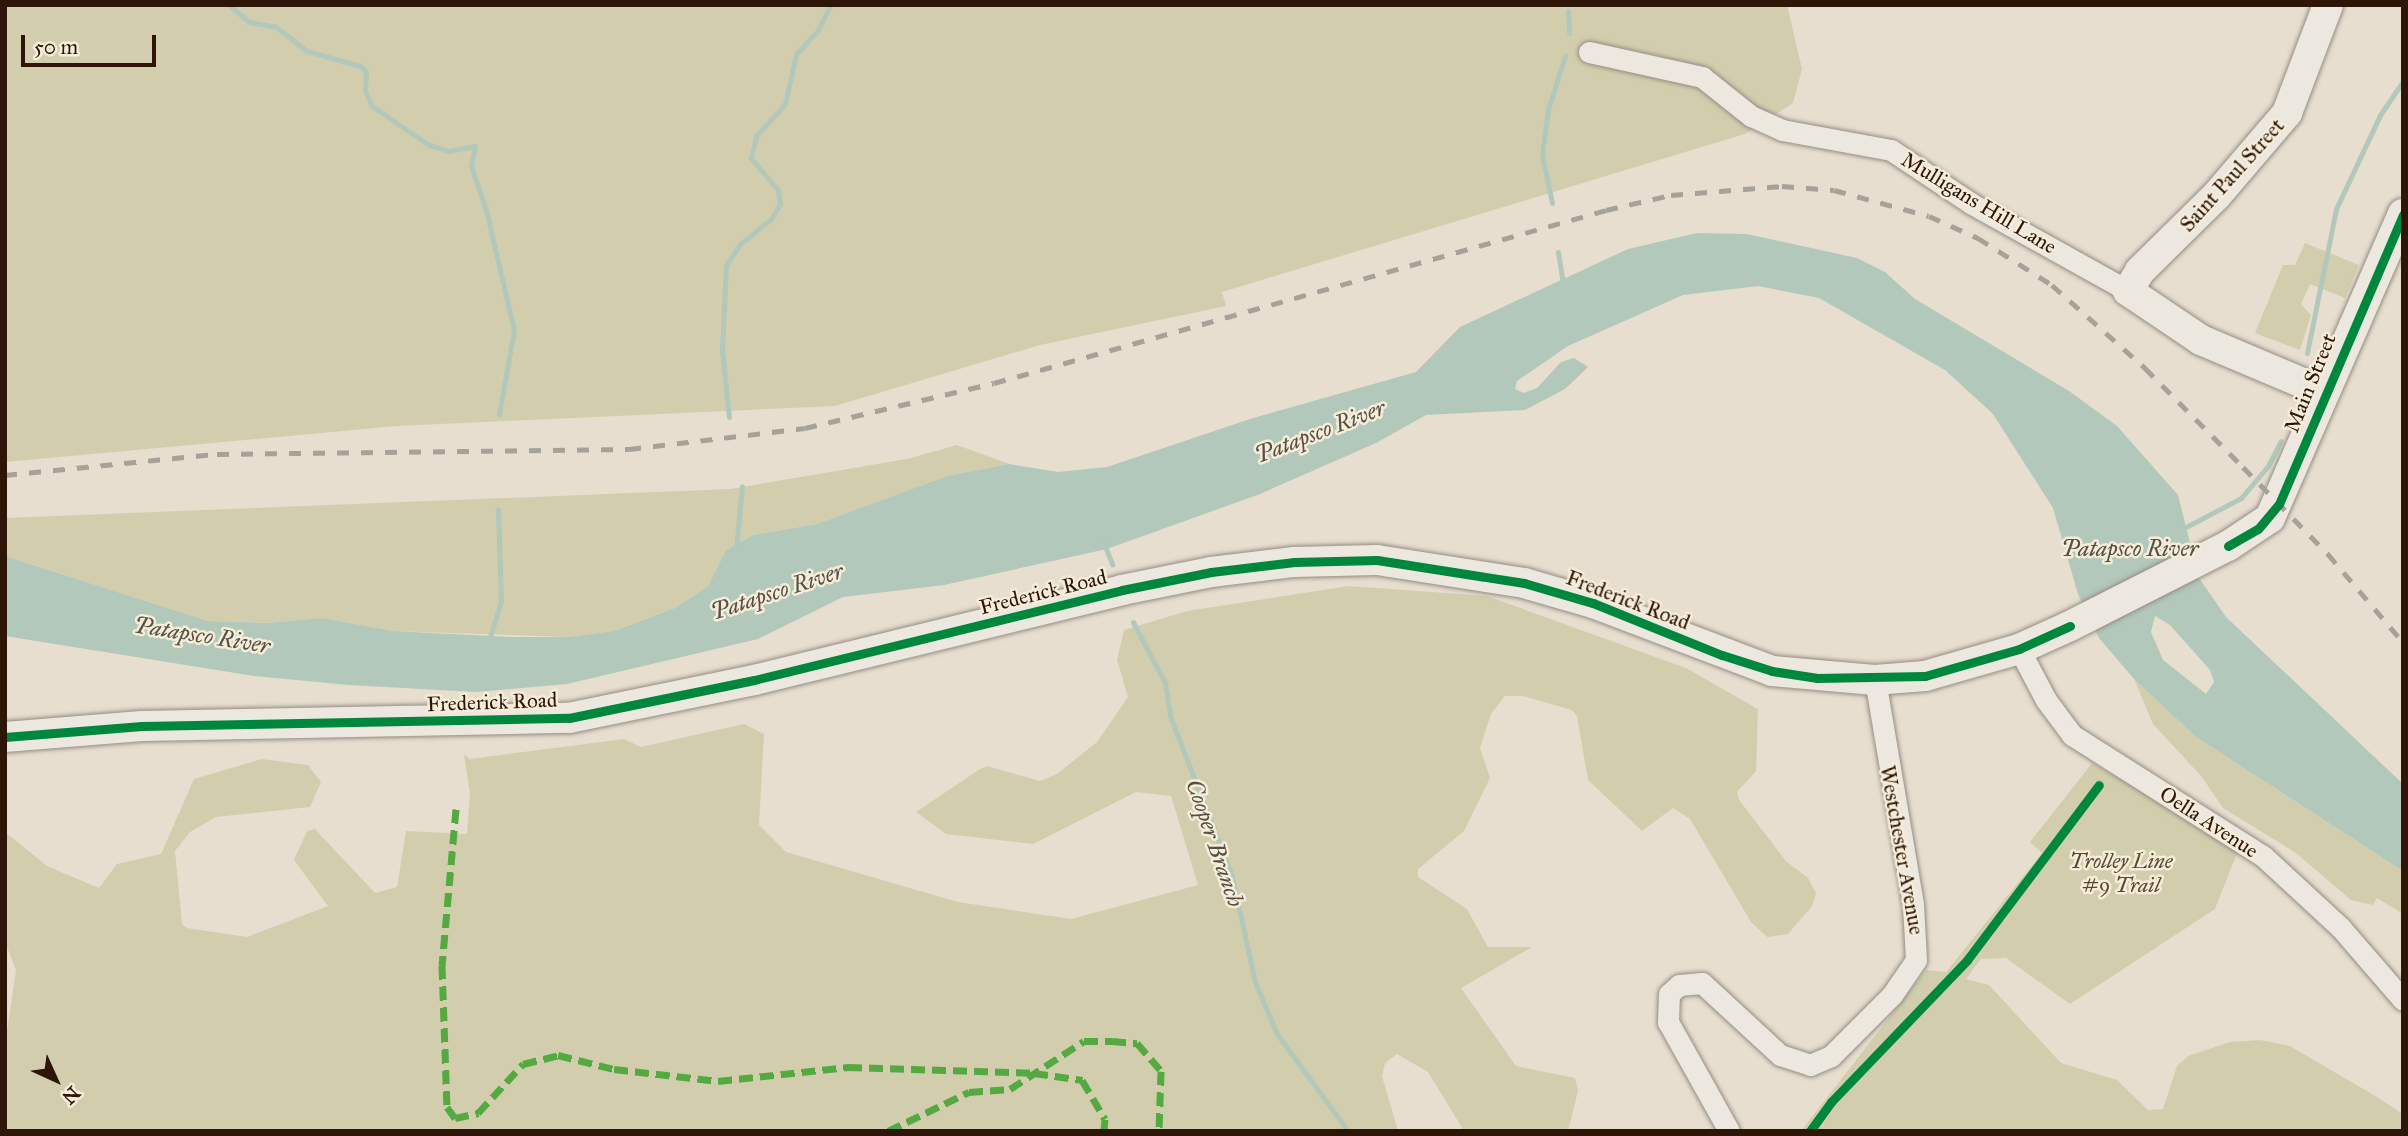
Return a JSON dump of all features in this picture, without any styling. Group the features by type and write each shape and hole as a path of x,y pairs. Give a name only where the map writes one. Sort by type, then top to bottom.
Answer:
{"main road":[{"name":"Saint Paul Street","path":"2128,291 2140,271 2217,195 2287,113 2328,5"},
{"name":"Main Street","path":"2228,546 2270,519 2403,214"},
{"path":"2128,291 2201,340 2324,392"},
{"name":"Frederick Road","path":"5,737 142,726 569,718 754,680 1122,590 1211,572 1294,562 1377,561 1524,583 1593,603 1772,671 1875,680 1924,676 2019,649 2228,546"}],"street":[{"name":"Mulligans Hill Lane","path":"1589,52 1702,78 1751,116 1783,130 1891,150 1972,204 2128,291"},
{"name":"Oella Avenue","path":"2019,649 2046,700 2072,735 2263,856 2340,927 2403,1000"},
{"name":"Westchester Avenue","path":"1729,1131 1668,1022 1669,994 1679,985 1702,983 1780,1055 1810,1065 1831,1056 1892,995 1916,960 1913,904 1875,680"}],"green space":[{"path":"5,5 1787,5 1802,69 1793,103 1745,134 1222,292 1226,306 1040,345 835,406 397,426 5,462"},
{"path":"2305,243 2359,265 2345,298 2310,284 2301,304 2311,315 2300,350 2255,333 2283,265 2295,265"},
{"path":"957,445 1009,464 947,476 817,524 753,535 726,550 708,586 675,608 614,631 568,637 393,631 322,618 268,623 208,621 5,556 5,518 730,489 907,459"},
{"path":"1349,586 1487,596 1686,668 1758,709 1756,771 1737,792 1739,800 1786,861 1808,878 1816,893 1812,906 1788,934 1767,937 1751,922 1690,819 1673,808 1642,831 1588,780 1577,716 1572,710 1523,696 1505,696 1491,714 1480,748 1490,778 1464,831 1418,869 1418,877 1467,909 1488,947 1532,947 1461,988 1516,1066 1575,1078 1578,1091 1568,1131 1464,1131 1428,1072 1397,1054 1385,1063 1382,1076 1398,1131 5,1131 5,1045 16,970 5,942 5,832 47,866 99,888 117,864 161,854 194,779 262,759 308,765 321,782 310,807 216,817 190,832 175,851 182,924 187,928 247,937 328,906 294,860 307,831 315,829 375,893 397,887 406,831 467,834 470,794 464,754 470,759 624,739 641,747 744,724 764,734 759,825 786,852 958,902 1071,919 1198,885 1171,796 1136,792 1033,844 946,834 916,812 987,766 1040,781 1057,774 1097,742 1128,697 1117,660 1124,630 1187,611"},
{"path":"2134,679 2196,737 2403,871 2403,914 2377,898 2373,905 2351,900 2296,853 2223,808 2202,777 2153,724"},
{"name":"Trolley Line #9 Trail","path":"2092,763 2239,848 2215,909 2070,1004 2006,958 1981,959 1966,979 1989,985 2061,1063 2117,1080 2148,1110 2163,1109 2177,1066 2188,1056 2230,1042 2260,1040 2290,1046 2377,1097 2403,1114 2403,1131 1801,1131 1926,970 1946,972 2042,853 2030,842"}],"water":[{"name":"Patapsco River","path":"1697,233 1747,234 1857,258 1885,272 1915,299 2069,391 2117,426 2178,495 2199,578 2226,617 2403,784 2403,871 2196,737 2134,679 2099,638 2078,594 2053,508 1993,414 1945,370 1819,298 1758,286 1683,295 1568,346 1517,381 1515,389 1524,393 1537,388 1561,362 1574,358 1588,367 1565,389 1525,410 1426,415 1376,443 1260,494 1107,549 944,585 843,597 758,639 567,684 476,692 349,685 254,676 5,636 5,556 208,621 268,623 322,618 393,631 512,637 568,637 614,631 675,608 708,586 726,550 753,535 817,524 947,476 1009,464 1058,472 1107,467 1250,419 1416,372 1460,327 1628,249","holes":["2155,616 2170,625 2210,670 2214,682 2206,694 2163,660 2151,632"]}],"waterway":[{"path":"229,5 249,22 276,27 307,51 360,66 366,72 365,91 372,106 429,145 449,151 475,146 471,166 486,210 514,330 499,415"},
{"path":"729,417 722,350 726,265 740,244 771,219 780,204 778,190 751,158 756,136 785,104 796,54 818,30 830,5"},
{"path":"1568,11 1569,33"},
{"path":"1552,203 1542,155 1548,109 1565,56"},
{"path":"2307,353 2336,209 2380,115 2403,81"},
{"path":"1558,252 1563,284"},
{"path":"2182,529 2241,498 2268,466 2281,441"},
{"path":"736,549 742,486"},
{"path":"489,640 501,601 498,509"},
{"name":"Cooper Branch","path":"1104,544 1112,564"},
{"name":"Cooper Branch","path":"1133,622 1165,683 1170,716 1232,876 1255,982 1277,1034 1348,1131"}],"railway":[{"path":"5,475 217,454 629,449 805,428 994,383 1606,210 1671,195 1782,186 1834,190 1929,216 1978,238 2052,285 2145,368 2243,467 2328,554 2403,642"}],"marked path":[{"path":"456,809 442,965 447,1107 455,1118 478,1113 523,1064 558,1055 614,1069 718,1081 848,1067 1034,1073 1082,1080 1105,1119 1104,1131"},
{"path":"888,1131 969,1092 1010,1089 1084,1041 1137,1043 1161,1071 1159,1131"}],"cycle path":[{"path":"2228,546 2258,529 2279,504 2403,214"},
{"path":"5,737 142,726 569,718 754,680 1122,590 1211,572 1294,562 1377,560 1524,583 1593,603 1722,655 1772,671 1817,678 1925,676 2019,649 2070,626"},
{"path":"1810,1131 1831,1102 1967,960 2099,785"}]}
